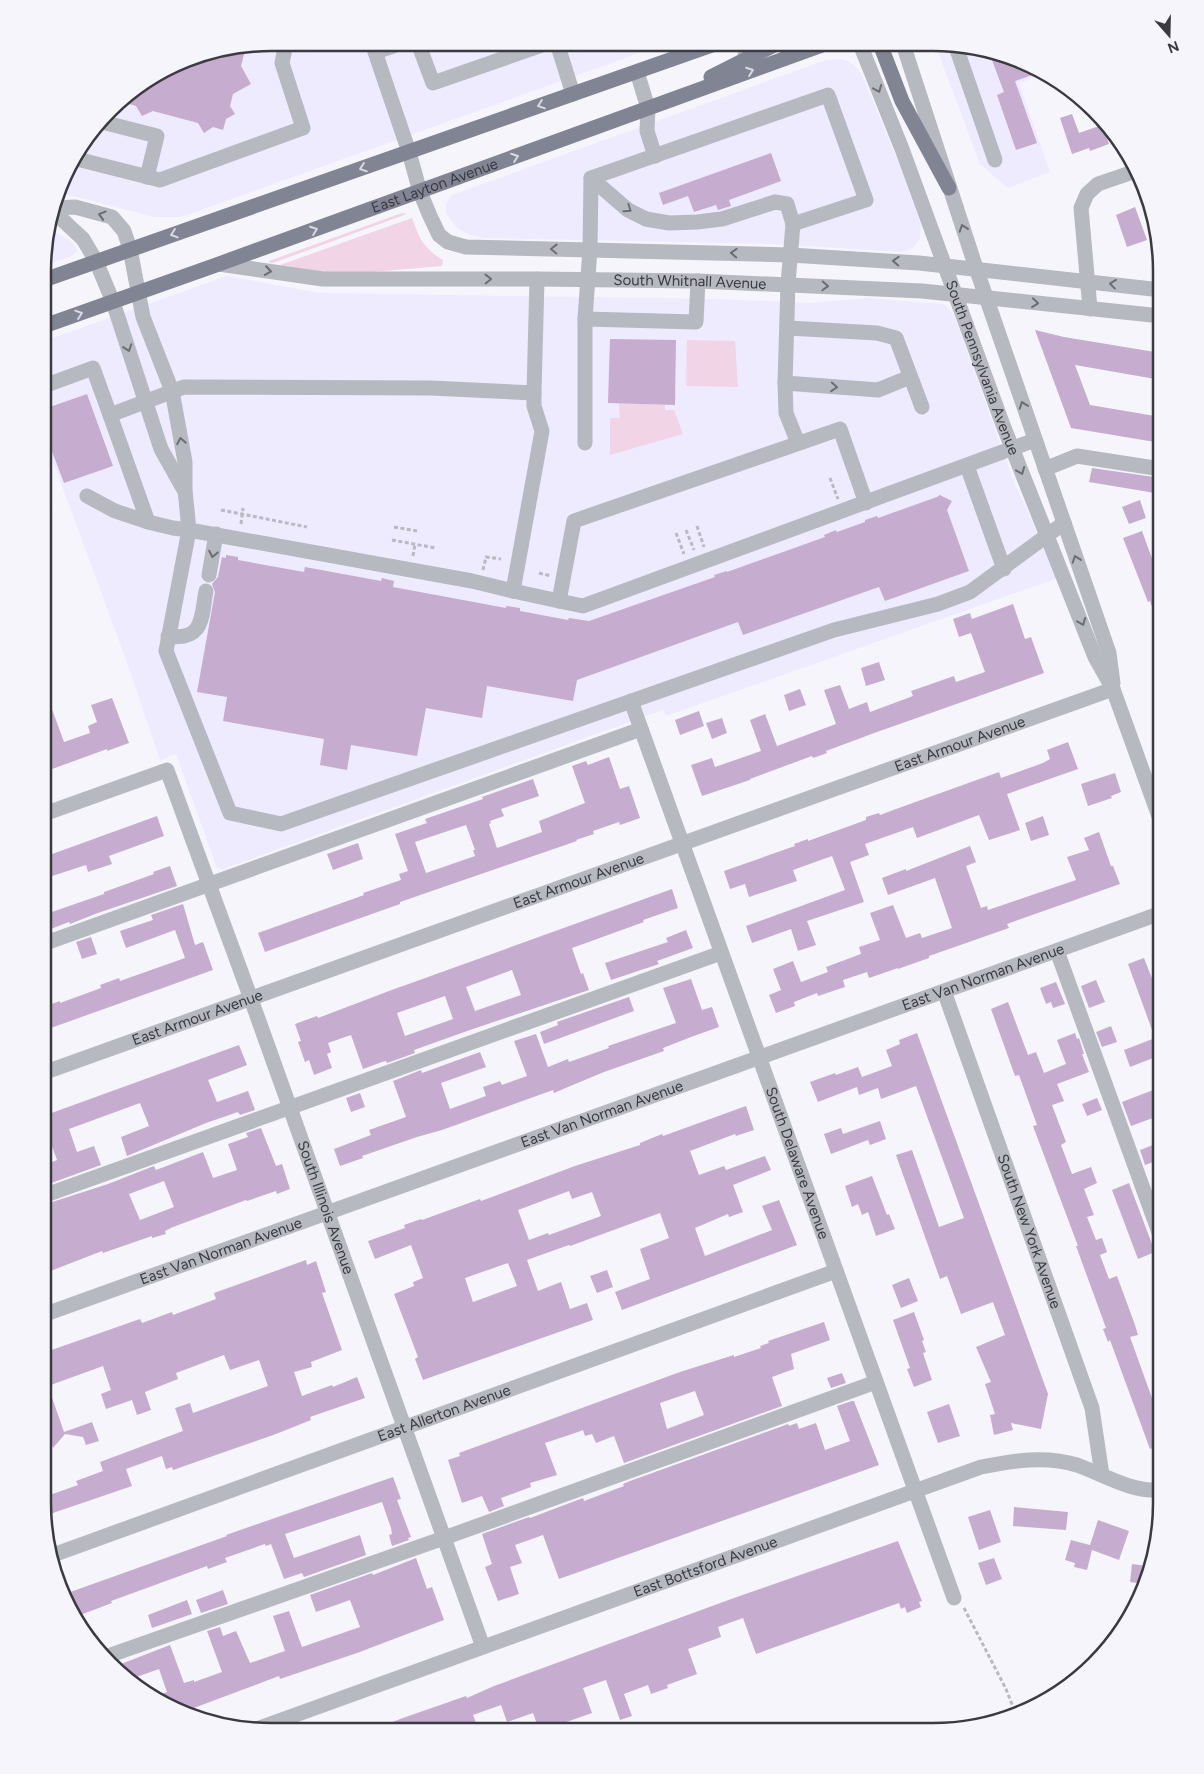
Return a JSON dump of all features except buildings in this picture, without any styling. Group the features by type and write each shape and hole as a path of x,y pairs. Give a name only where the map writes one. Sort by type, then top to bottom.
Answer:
{"main road":[{"path":"51,277 696,51"},
{"path":"666,102 746,51"},
{"name":"East Layton Avenue","path":"51,324 420,192 805,51"},
{"path":"883,51 902,101 949,188"}],"street":[{"path":"81,160 160,180 303,128 282,63 284,51"},
{"name":"South Whitnall Avenue","path":"375,51 409,152 420,192 439,235 448,242 466,247 790,255 945,265 1153,289"},
{"path":"421,51 433,83 525,51"},
{"path":"560,51 574,94"},
{"name":"South Pennsylvania Avenue","path":"863,51 902,149 1012,449 1095,657 1113,689 1153,800"},
{"name":"South Pennsylvania Avenue","path":"905,51 986,298 1109,653 1113,689"},
{"path":"958,53 995,160"},
{"path":"637,72 648,108 647,131 655,156"},
{"path":"591,178 828,95 866,200 793,224"},
{"path":"108,124 157,136 147,177"},
{"path":"1090,309 1081,208 1087,194 1098,184 1130,173"},
{"path":"591,178 628,210 646,219 669,223 698,222 722,218 775,202 787,204 793,224 788,284 786,413 798,443"},
{"path":"585,443 585,320 590,249 591,178"},
{"path":"61,208 76,207 112,217 124,231 130,249 144,318 172,391 184,462 189,530 166,651 230,814 281,824 834,630 938,604 970,592 1064,524"},
{"path":"59,216 83,239 96,261 113,302 161,449 185,490"},
{"name":"South Whitnall Avenue","path":"219,264 323,279 698,281 922,291 1153,315"},
{"path":"513,592 542,431 534,406 537,279"},
{"path":"585,320 696,322 698,281"},
{"path":"788,328 877,333 896,338 922,407"},
{"path":"51,383 93,368 148,522"},
{"path":"786,383 878,390 910,377"},
{"path":"110,415 184,387 430,388 534,393"},
{"path":"559,601 574,521 840,429 866,503"},
{"path":"87,496 115,511 173,528 216,534 472,581 513,592 583,606 1035,440"},
{"path":"1045,469 1077,456 1153,468"},
{"path":"967,466 1004,569"},
{"path":"209,575 216,534"},
{"path":"168,636 179,637 192,634 199,627 206,591"},
{"name":"East Armour Avenue","path":"51,1070 1113,689"},
{"name":"South Delaware Avenue","path":"631,702 954,1598"},
{"path":"51,941 641,729"},
{"name":"South Illinois Avenue","path":"51,811 167,770 483,1647"},
{"name":"East Van Norman Avenue","path":"51,1312 1153,916"},
{"path":"1057,951 1153,1216"},
{"path":"51,1193 721,953"},
{"name":"South New York Avenue","path":"944,992 1092,1408 1102,1475"},
{"name":"East Allerton Avenue","path":"57,1553 836,1271"},
{"path":"112,1654 444,1538 876,1382"},
{"name":"East Bottsford Avenue","path":"273,1723 981,1467 1018,1460 1045,1460 1075,1465 1126,1486 1153,1489"}],"path":[{"path":"830,478 840,502"},
{"path":"221,510 307,527"},
{"path":"696,526 704,548"},
{"path":"394,527 417,531"},
{"path":"686,530 696,555"},
{"path":"676,533 684,555"},
{"path":"392,540 436,548"},
{"path":"413,557 415,544"},
{"path":"954,1598 961,1602 1006,1689 1013,1707"}],"shaded area":[{"path":"272,51 644,51 184,216 155,217 65,194 88,149 106,126 126,106 161,81 201,63 229,55"},
{"path":"938,51 975,55 1017,68 1036,77 1019,83 1050,172 1008,188 980,164"},
{"path":"841,59 856,67 862,75 900,166 921,225 920,238 914,247 908,250 901,252 773,244 483,238 460,230 446,213 446,203 452,195 826,60"},
{"path":"402,213 407,214 273,263 269,261"},
{"path":"412,218 423,242 431,252 443,260 442,266 360,273 323,272 280,265"},
{"path":"55,232 69,240 76,247 77,251 72,256 52,263"},
{"path":"227,276 319,293 715,299 811,303 866,298 943,304 955,318 1014,482 1058,578 666,716 663,710 223,869 217,868 176,754 160,760 125,657 51,456 51,339"},
{"path":"687,340 735,341 738,387 686,386"},
{"path":"619,403 665,405 665,410 674,410 683,434 610,455 610,418 620,418"}]}
